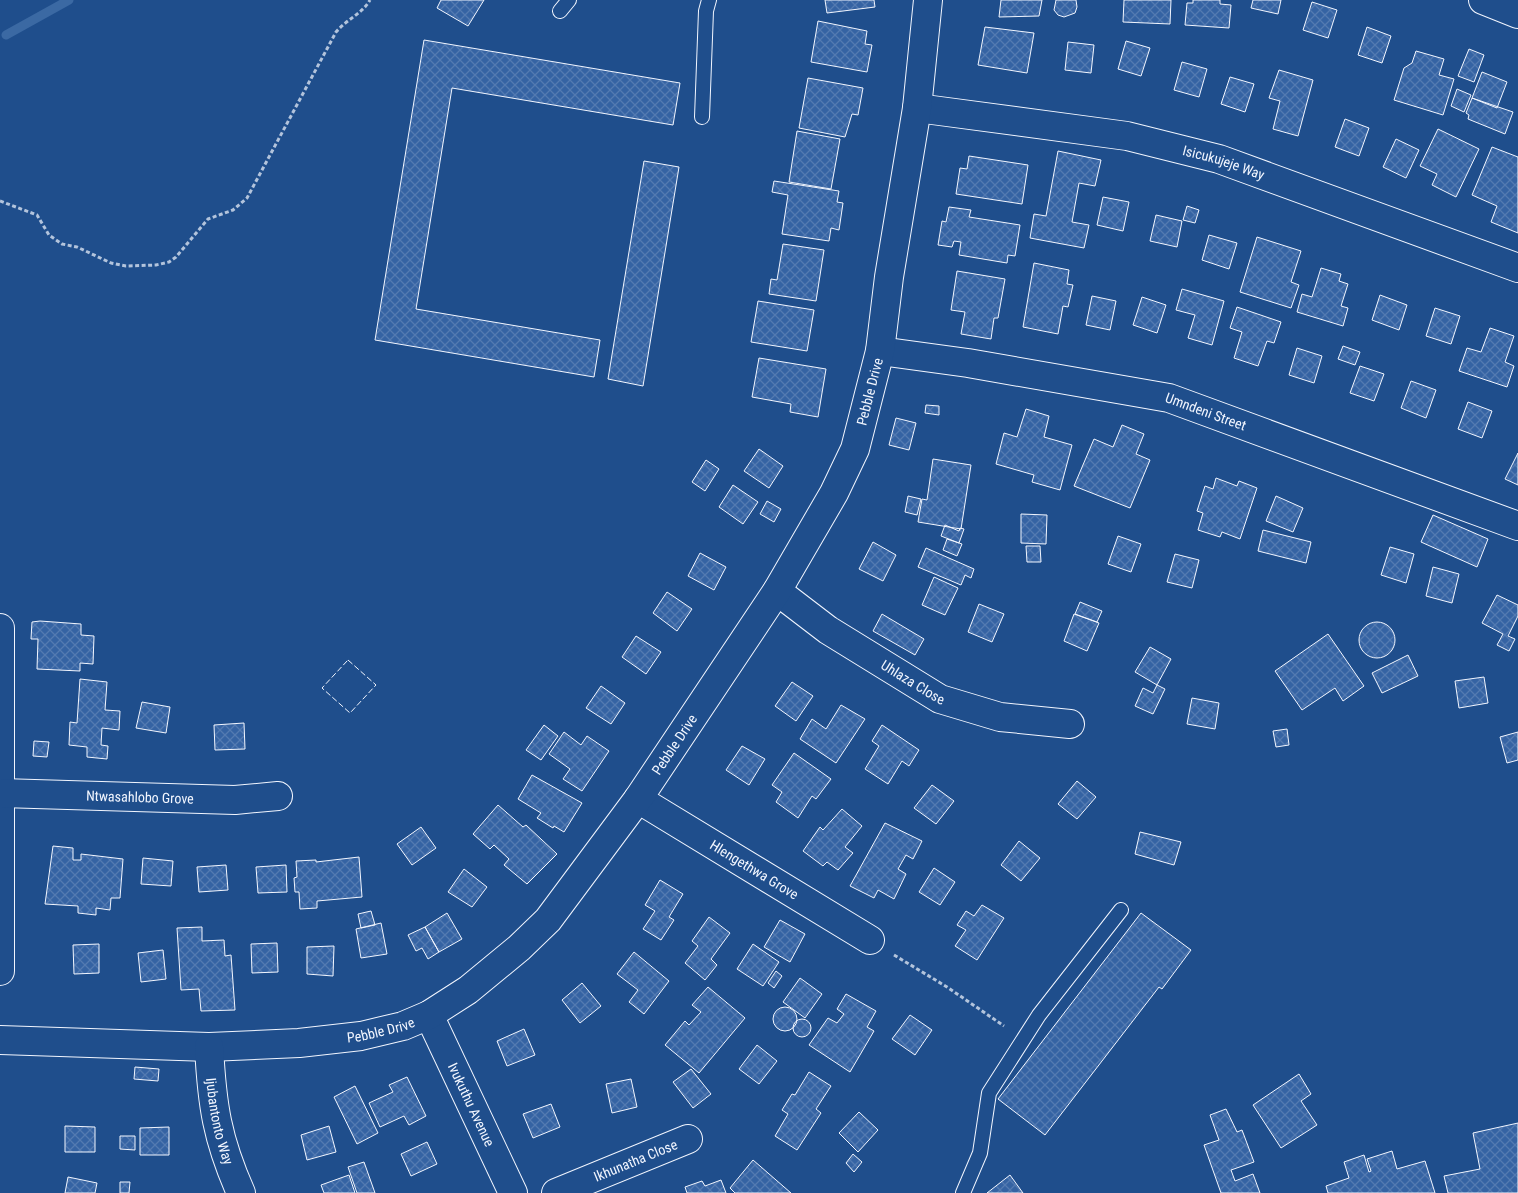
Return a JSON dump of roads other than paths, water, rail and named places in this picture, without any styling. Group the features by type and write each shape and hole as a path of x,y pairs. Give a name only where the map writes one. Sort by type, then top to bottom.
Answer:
{"street":[{"name":"Pebble Drive","path":"0,1040 209,1047 300,1044 361,1036 403,1026 429,1015 468,990 519,948 548,920 638,799 777,590 834,493 855,449 880,351 889,277 917,108 928,0"},
{"path":"1483,0 1518,14"},
{"name":"Isicukujeje Way","path":"917,108 1127,136 1219,159 1518,268"},
{"name":"Umndeni Street","path":"880,351 968,363 1169,398 1518,526"},
{"name":"Uhlaza Close","path":"777,590 828,630 940,698 1000,717 1070,724"},
{"path":"0,628 2,793 0,970"},
{"name":"Ntwasahlobo Grove","path":"2,793 235,800 278,796"},
{"name":"Hlengethwa Grove","path":"638,799 870,940"},
{"name":"Ivukuthu Avenue","path":"429,1015 513,1193"},
{"name":"Ijubantonto Way","path":"209,1047 211,1094 218,1129 225,1157 241,1193"},
{"name":"Ikhunatha Close","path":"556,1193 688,1139"}],"lane":[{"path":"702,117 706,11 709,0"},
{"path":"962,1193 980,1153 989,1093 1039,1014 1121,910"}],"waterway":[{"path":"6,35 69,0"}]}
